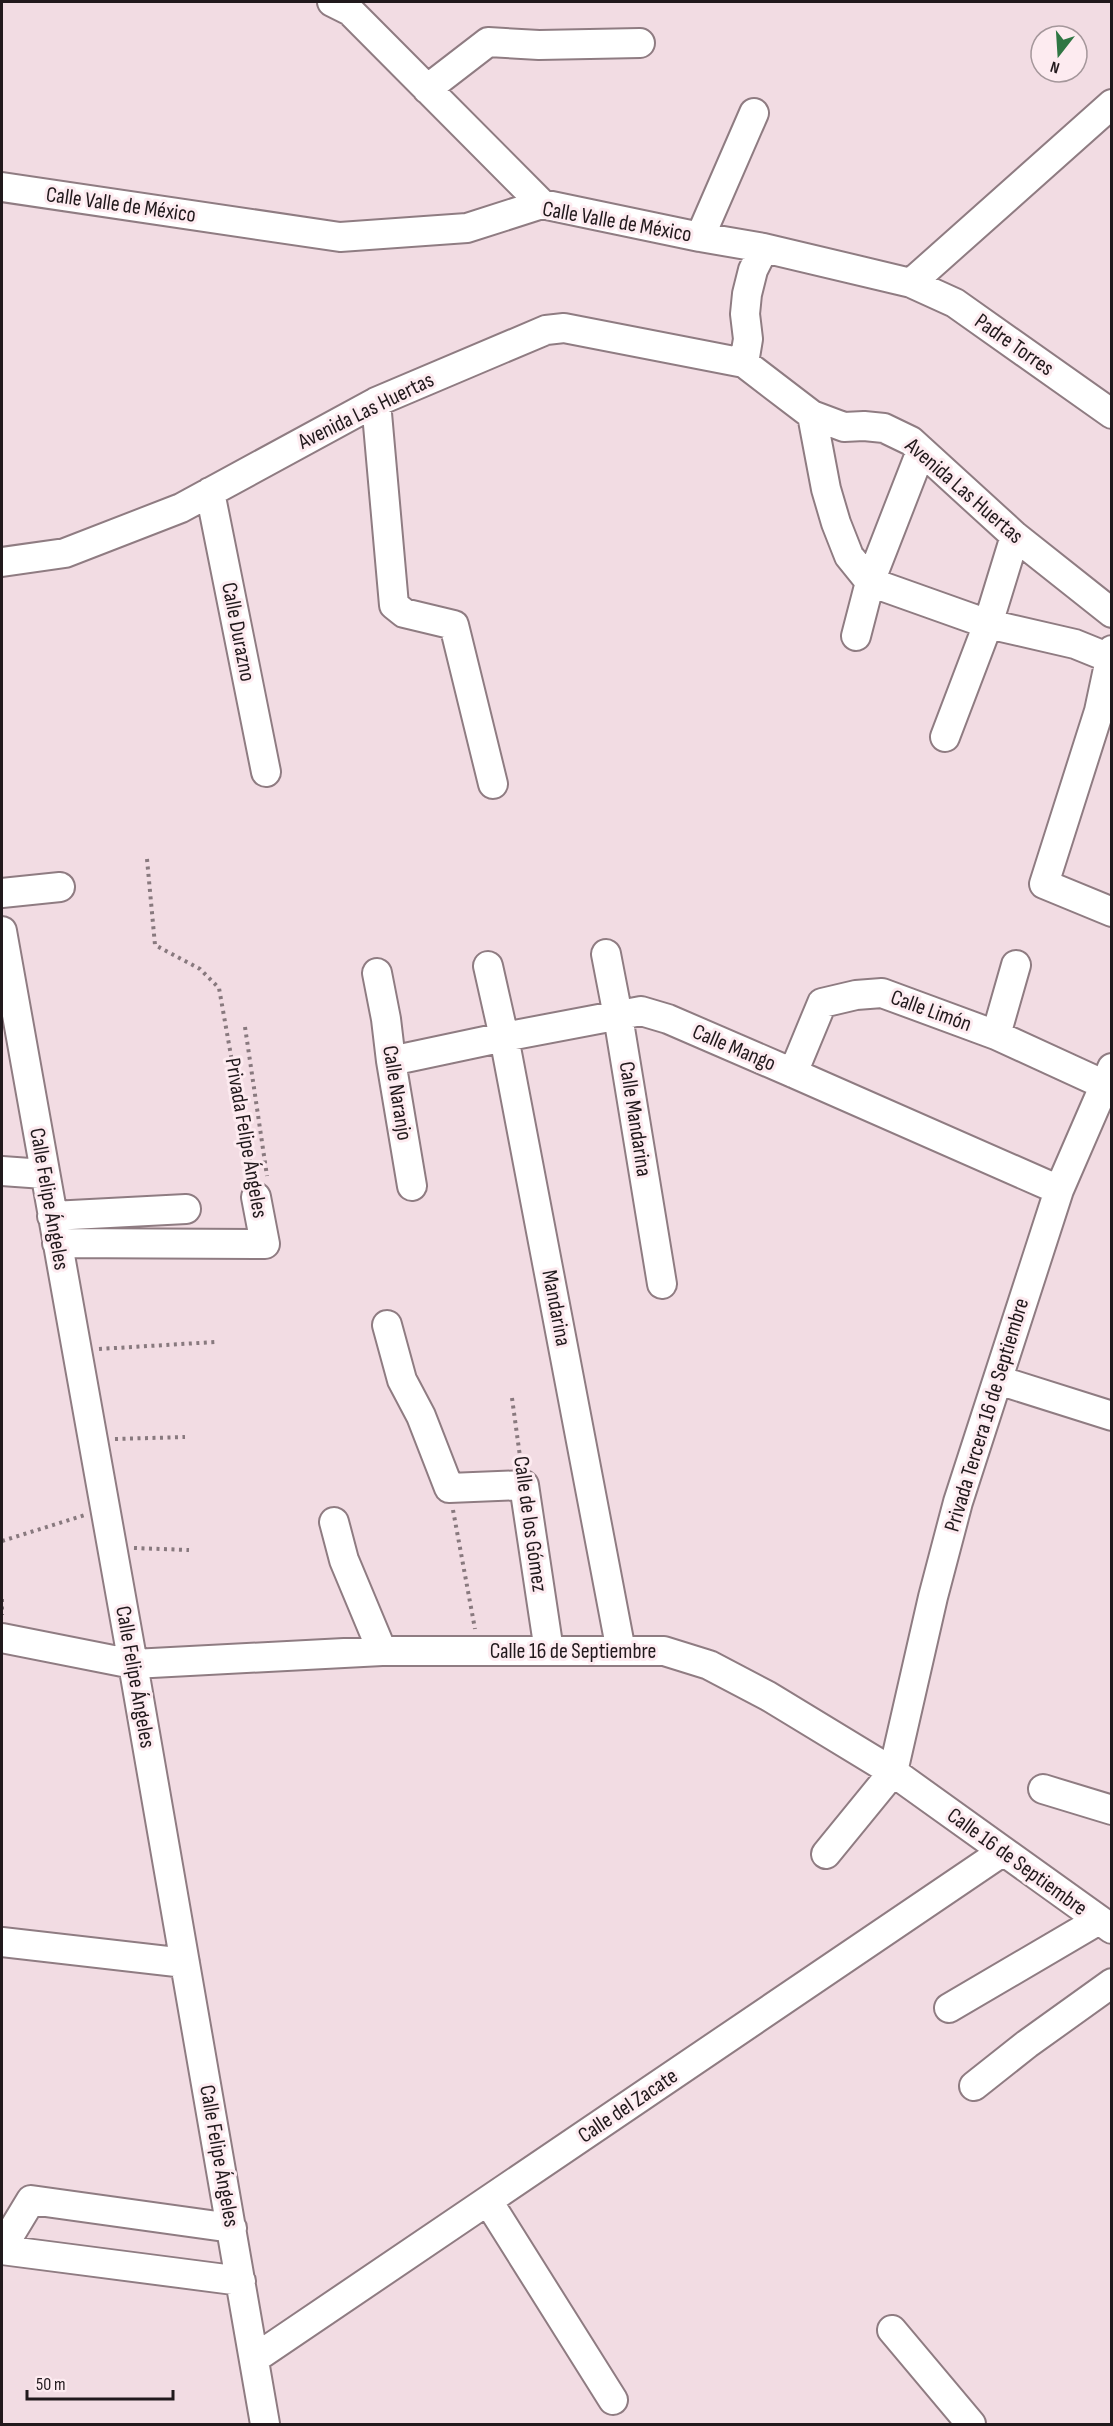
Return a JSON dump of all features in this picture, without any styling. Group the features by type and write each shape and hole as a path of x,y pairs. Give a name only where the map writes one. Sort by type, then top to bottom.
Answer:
{"street":[{"path":"332,2 350,11 543,204"},
{"path":"427,89 488,42 539,45 640,43"},
{"path":"911,283 1112,104"},
{"path":"700,237 754,113"},
{"name":"Calle Valle de México","path":"2,187 340,237 467,228 543,204 764,248 911,283"},
{"path":"744,363 748,339 745,314 747,294 753,270 764,248"},
{"name":"Padre Torres","path":"911,283 955,303 1112,414"},
{"name":"Avenida Las Huertas","path":"2,562 65,553 181,508 376,402 546,330 564,328 744,363 812,416 844,427 884,428 903,437 1015,536 1112,613"},
{"path":"376,402 394,605 404,613 454,625 493,784"},
{"path":"812,416 826,489 836,523 849,556 870,582 988,624 1075,644 1111,656 1105,710 1044,884 1112,912"},
{"path":"856,636 870,582 921,451"},
{"name":"Calle Durazno","path":"210,492 266,772"},
{"path":"945,737 988,624 1015,536"},
{"path":"2,893 60,887"},
{"name":"Calle Felipe Ángeles","path":"2,931 9,1024 44,1174 77,1351 265,2424"},
{"name":"Calle Mandarina","path":"606,954 662,1284"},
{"path":"996,1035 1016,965"},
{"name":"Mandarina","path":"488,966 504,1037 621,1651"},
{"name":"Calle Naranjo","path":"379,987 412,1186"},
{"name":"Calle Limón","path":"793,1073 822,1003 856,995 882,993 1108,1076"},
{"name":"Calle Mango","path":"391,1061 641,1011 668,1019 1059,1190"},
{"name":"Privada Tercera 16 de Septiembre","path":"893,1772 933,1597 958,1502 1059,1190 1108,1076"},
{"path":"2,1171 44,1174"},
{"name":"Privada Felipe Ángeles","path":"54,1229 265,1244 256,1197"},
{"path":"54,1229 186,1209"},
{"path":"387,1325 402,1380 421,1416 449,1488 524,1485"},
{"path":"998,1380 1112,1416"},
{"name":"Calle de los Gómez","path":"524,1485 549,1651"},
{"path":"334,1522 344,1560 382,1651"},
{"name":"Calle 16 de Septiembre","path":"2,1638 133,1664 382,1651 664,1651 709,1665 768,1696 893,1772 1105,1924"},
{"path":"826,1854 893,1772"},
{"path":"1043,1789 1112,1810"},
{"name":"Calle del Zacate","path":"254,2359 1002,1852"},
{"path":"948,2008 1105,1924"},
{"path":"2,1942 185,1963"},
{"path":"974,2086 1027,2044 1112,1983"},
{"path":"232,2229 31,2200 2,2249 241,2281"},
{"path":"488,2201 613,2400"},
{"path":"892,2330 971,2424"}],"path":[{"name":"Privada Felipe Ángeles","path":"147,859 155,945 200,969 219,988 256,1197"},
{"path":"245,1027 269,1192 256,1197"},
{"path":"77,1351 214,1342"},
{"name":"Calle de los Gómez","path":"512,1398 524,1485"},
{"path":"93,1439 185,1437"},
{"path":"449,1488 479,1651"},
{"path":"2,1541 86,1515"},
{"path":"112,1547 189,1550"},
{"path":"2,1599 2,1615"}]}
